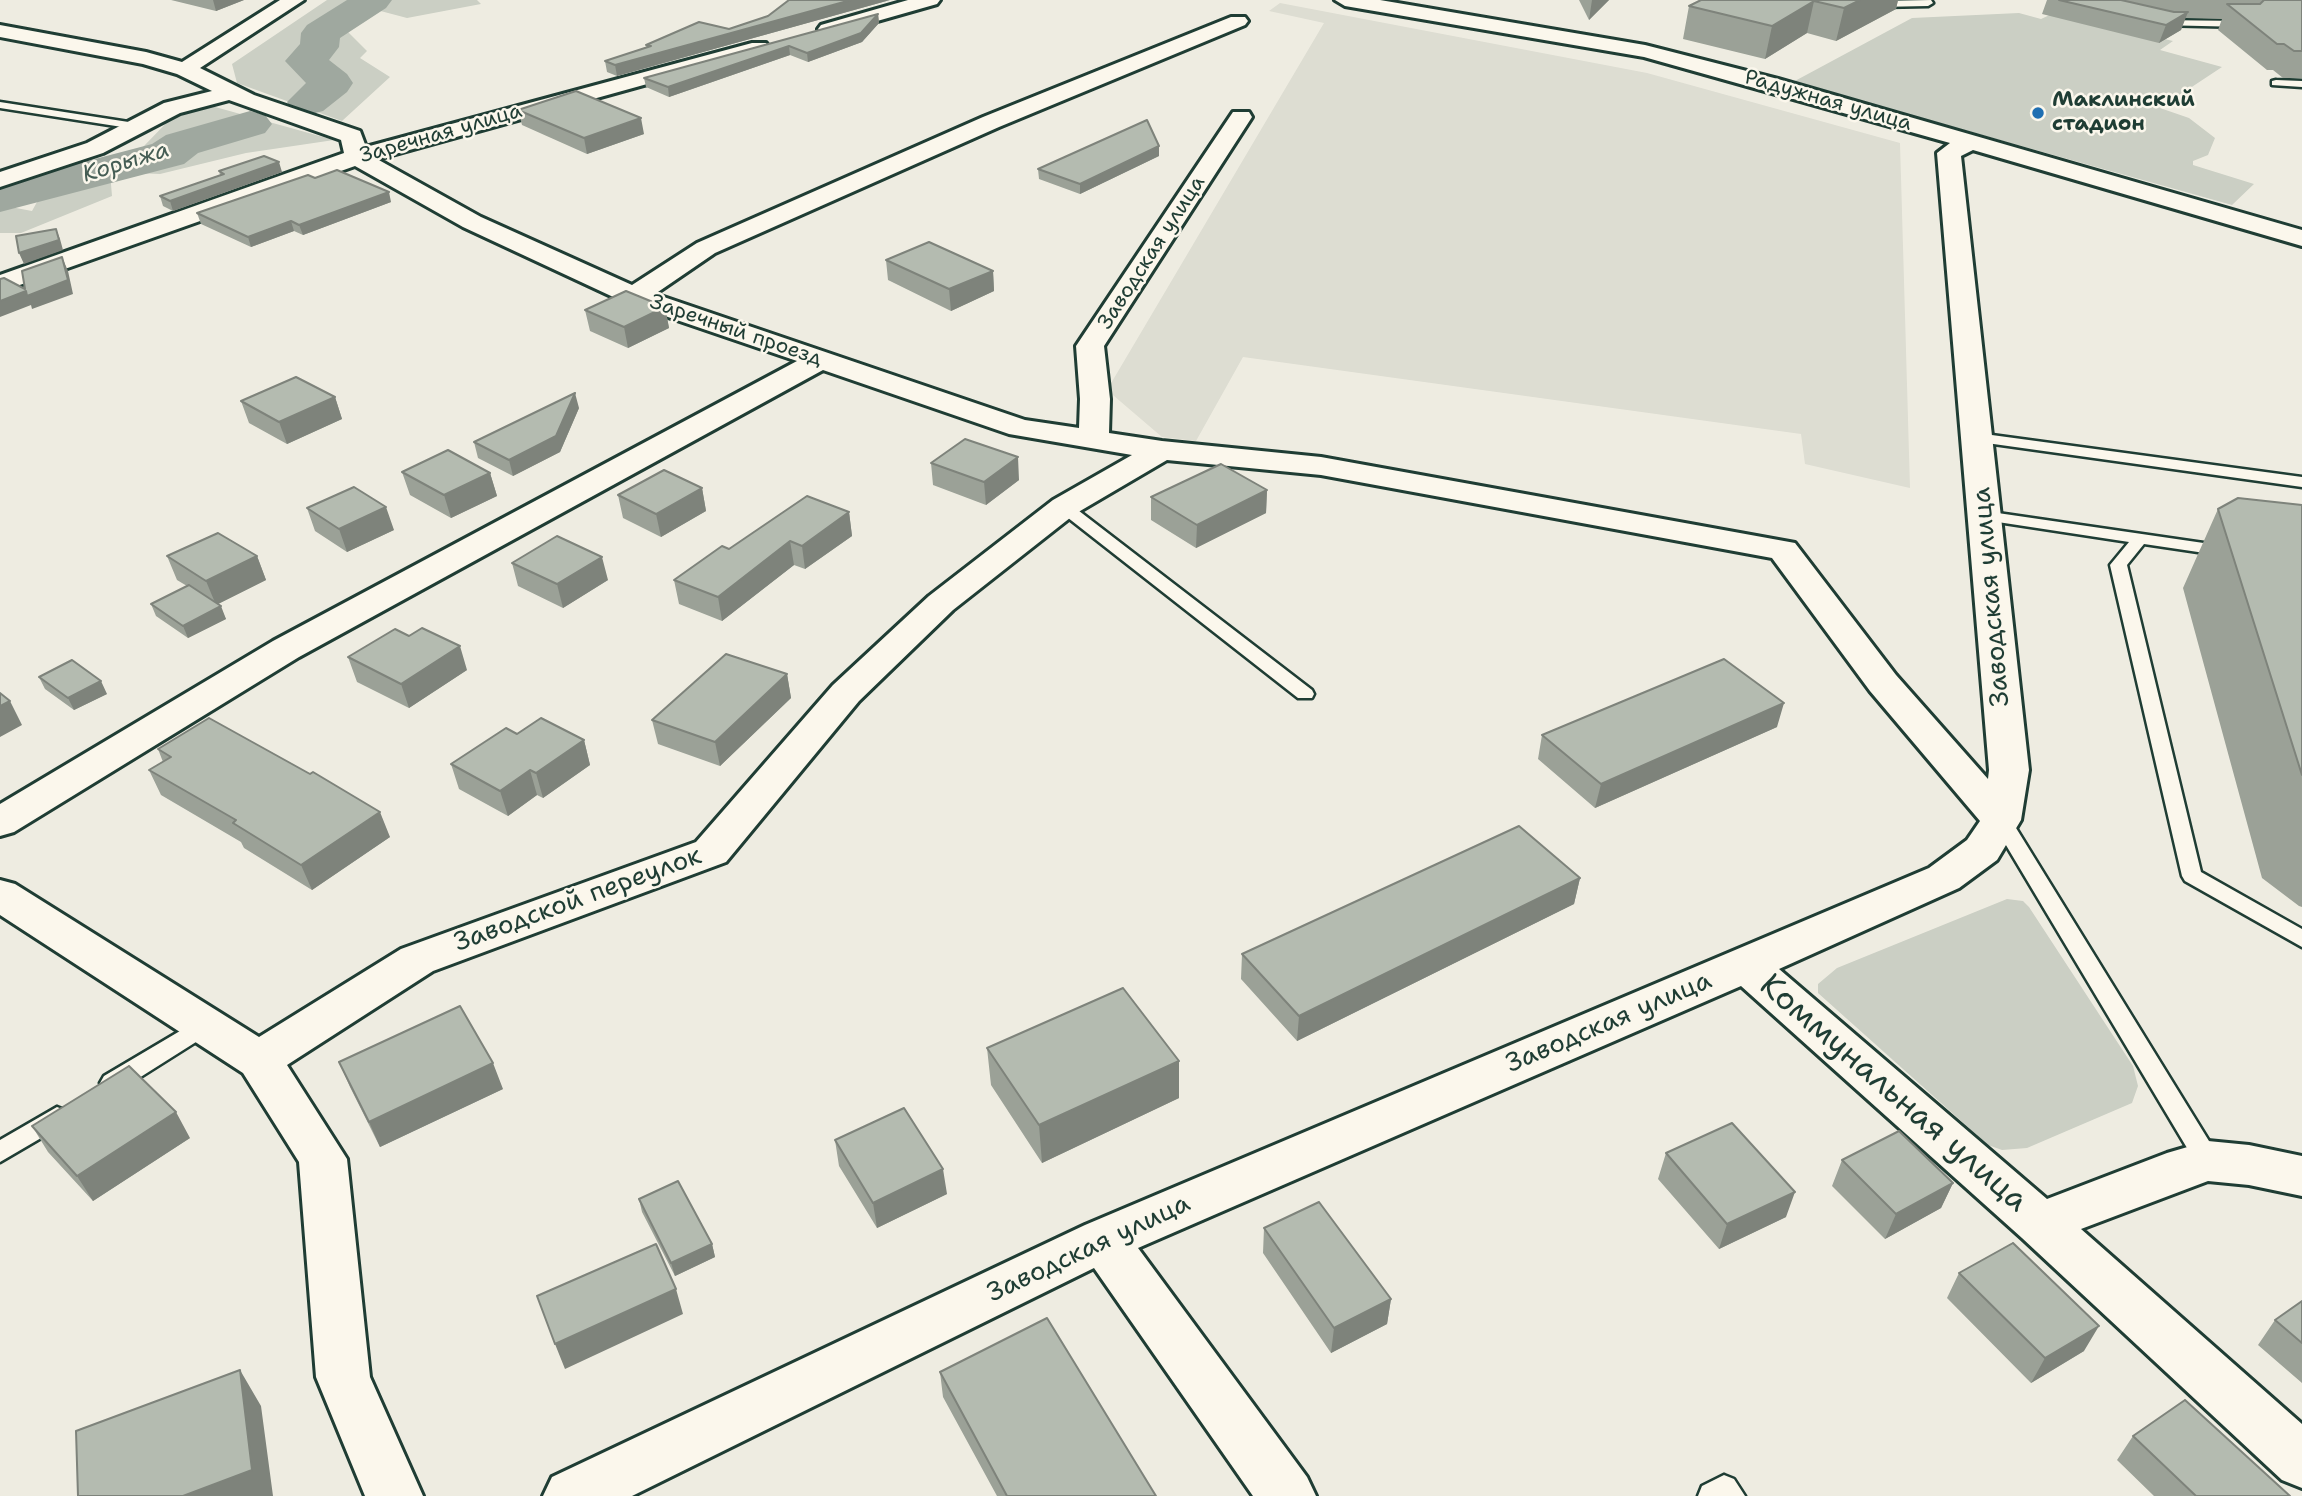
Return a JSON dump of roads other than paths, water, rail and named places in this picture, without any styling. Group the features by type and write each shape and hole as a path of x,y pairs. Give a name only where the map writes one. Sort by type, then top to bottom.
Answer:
{"street":[{"path":"185,69 294,0"},
{"path":"803,36 930,0"},
{"name":"Радужная улица","path":"1345,0 1645,51 1770,84 2302,238"},
{"path":"1419,14 1440,0"},
{"path":"634,296 706,248 991,122 1238,21"},
{"path":"0,30 146,58 185,69 231,93 352,136 357,158"},
{"name":"Заречная улица","path":"0,284 357,158 777,43"},
{"path":"0,180 95,148 172,107 231,93"},
{"name":"Заводская улица","path":"1094,439 1095,399 1090,346 1241,117"},
{"name":"Заводская улица","path":"572,1496 1103,1240 1944,878 1982,850 2001,820 2009,770 1949,153 1970,143"},
{"name":"Заречный проезд","path":"357,158 472,222 634,296 1020,428 1161,450 1321,466 1783,550 1883,683 2001,820"},
{"path":"0,822 286,649 821,360"},
{"name":"Заводской переулок","path":"260,1060 417,960 711,852 846,692 941,603 1064,507 1161,450"},
{"path":"0,895 260,1060 323,1159 343,1377 394,1496"},
{"name":"Коммунальная улица","path":"1746,965 2040,1223 2302,1461"},
{"name":"Коммунальная улица","path":"2040,1223 2184,1167 2208,1161 2302,1175"},
{"path":"1103,1240 1287,1496"}],"lane":[{"path":"1878,4 1928,3 1925,0"},
{"path":"2144,19 2169,24 2249,24"},
{"path":"2276,83 2302,84"},
{"path":"0,105 135,126"},
{"path":"1977,438 2302,482"},
{"path":"1064,507 1305,694"},
{"path":"1984,516 2248,555"},
{"path":"2140,539 2118,565 2192,876 2302,939"},
{"path":"2001,820 2208,1161"},
{"path":"0,1152 207,1024"},
{"path":"1712,1496 1724,1489 1731,1496"}],"waterway":[{"name":"Корыжа","path":"308,102 332,83 305,61 319,47 321,33 373,0"},
{"name":"Корыжа","path":"0,198 168,154 182,144 250,124"}],"place":[{"name":"Маклинский стадион","path":"2038,113"}]}
